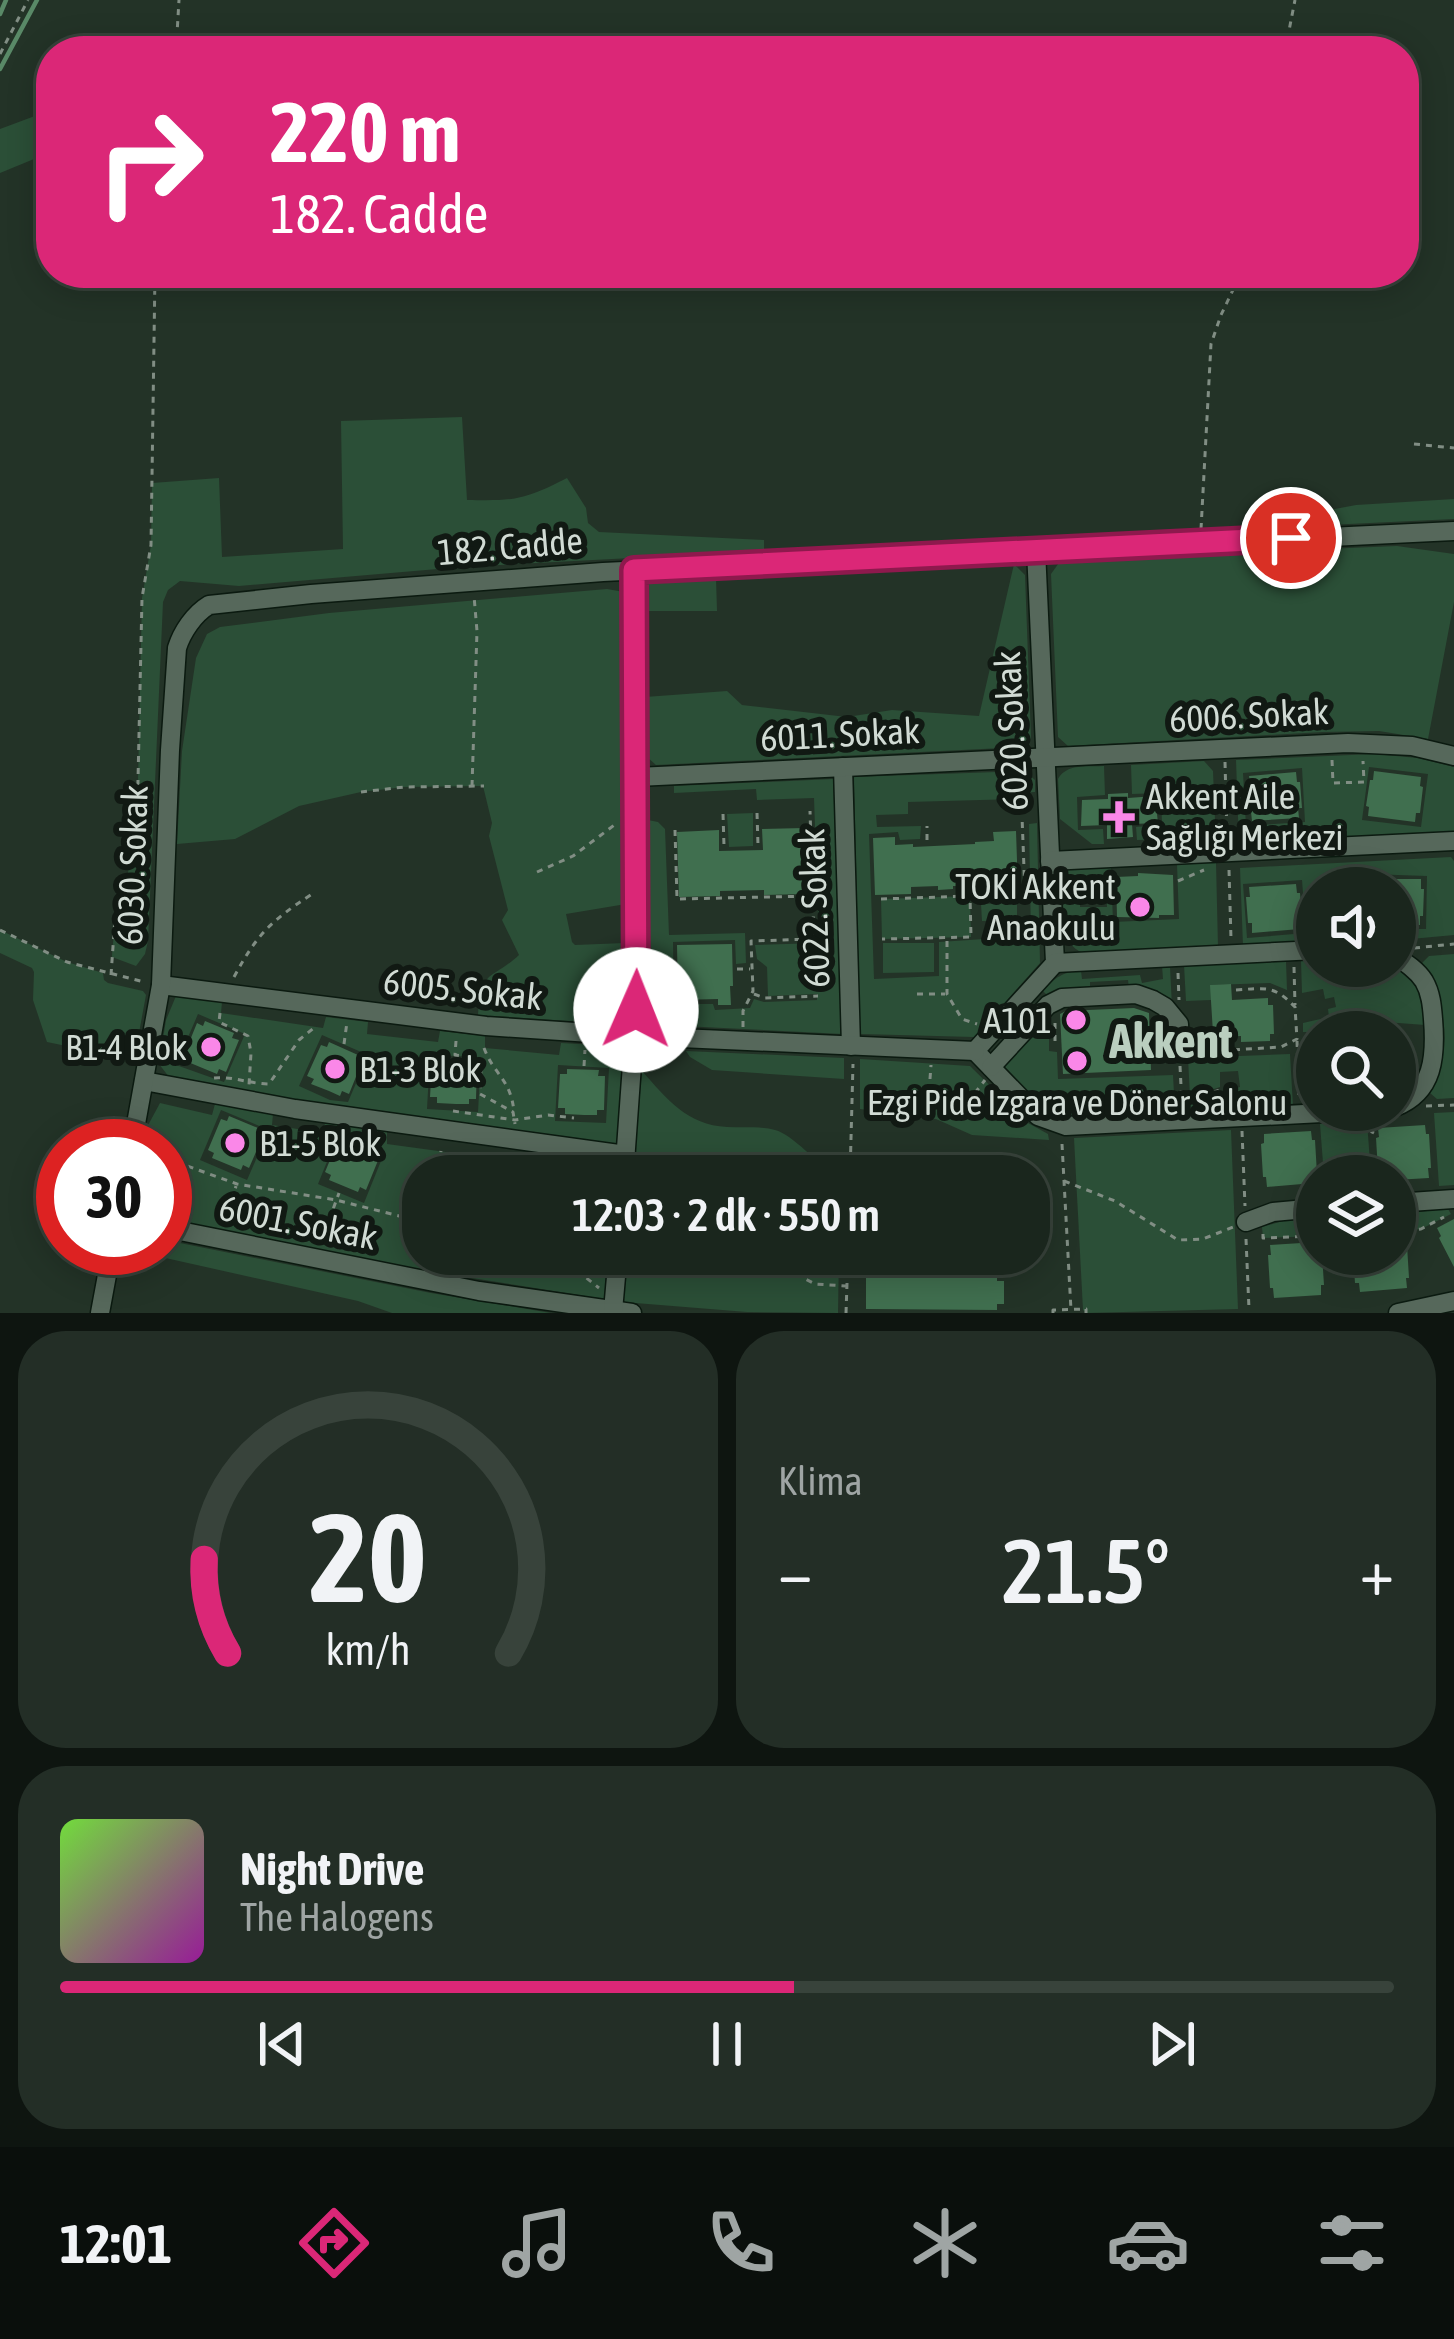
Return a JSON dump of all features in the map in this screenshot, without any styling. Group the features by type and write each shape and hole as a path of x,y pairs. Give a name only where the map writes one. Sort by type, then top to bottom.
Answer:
{"street":[{"name":"182. Cadde","path":"219,603 634,570 1454,531"},
{"path":"1427,532 1454,542"},
{"name":"6020. Sokak","path":"1036,550 1054,963"},
{"path":"144,1081 295,1108 626,1155 635,1036 634,570"},
{"name":"6030. Sokak","path":"137,1119 160,985 178,648 199,613 219,603"},
{"name":"6006. Sokak","path":"1046,758 1348,743 1412,746 1454,756"},
{"name":"6011. Sokak","path":"637,777 1046,758"},
{"name":"6022. Sokak","path":"843,767 852,1053"},
{"path":"1050,861 1454,842"},
{"path":"1296,951 1054,963 975,1051 988,1073 1062,1131 1296,1114"},
{"path":"1416,970 1429,992 1435,1042 1427,1081 1416,1095"},
{"name":"6005. Sokak","path":"160,985 426,1020 852,1053 975,1051"},
{"path":"988,1073 1057,999 1142,995 1165,1007 1179,1024 1180,1052"},
{"path":"1416,1205 1452,1207"},
{"path":"1246,1222 1296,1210"},
{"name":"6001. Sokak","path":"192,1233 479,1291 617,1306"},
{"path":"100,1313 107,1275"},
{"path":"617,1306 618,1275"},
{"path":"1398,1313 1454,1301"}],"path":[{"path":"0,54 28,0"},
{"path":"177,36 179,0"},
{"path":"1289,36 1295,0"},
{"path":"111,975 116,919 137,826 142,598 151,544 155,288"},
{"path":"1200,542 1211,344 1234,288"},
{"path":"1414,444 1454,448"},
{"path":"472,582 477,631 472,786"},
{"path":"1332,754 1333,783 1364,782 1363,754"},
{"path":"1225,760 1228,844"},
{"path":"361,792 484,786"},
{"path":"743,1029 743,1011 752,994 751,941 814,939 810,811"},
{"path":"758,813 758,845"},
{"path":"723,814 724,846"},
{"path":"881,899 1025,895 1022,816"},
{"path":"537,872 572,856 625,821"},
{"path":"927,826 927,840"},
{"path":"675,830 677,899 812,896"},
{"path":"1228,862 1231,946"},
{"path":"1178,881 1214,868"},
{"path":"230,984 264,929 312,894"},
{"path":"882,939 971,937 970,896"},
{"path":"1064,921 1112,917"},
{"path":"0,930 67,962 160,985"},
{"path":"946,937 947,994 962,1019 983,1028"},
{"path":"1416,945 1454,944"},
{"path":"1293,951 1296,1023"},
{"path":"1178,965 1179,1024"},
{"path":"737,969 752,968"},
{"path":"1237,990 1276,990 1295,1007"},
{"path":"752,994 765,998 818,996"},
{"path":"916,994 947,994"},
{"path":"734,1003 748,1003"},
{"path":"220,1012 218,1022 245,1033 250,1040 250,1084"},
{"path":"1050,1015 1055,1021 1055,1045"},
{"path":"344,1044 347,1020"},
{"path":"207,1077 250,1084 271,1082 299,1040 315,1027"},
{"path":"457,1033 455,1055 472,1057 481,1066 480,1094 515,1117"},
{"path":"1182,1111 1180,1052 1267,1049 1296,1040"},
{"path":"584,1066 585,1044"},
{"path":"484,1048 508,1084 515,1117"},
{"path":"850,1155 852,1053"},
{"path":"930,1079 932,1063"},
{"path":"975,1093 988,1073"},
{"path":"1190,1100 1230,1088"},
{"path":"1419,1106 1454,1105"},
{"path":"453,1111 574,1118"},
{"path":"1062,1131 1071,1310"},
{"path":"1368,1131 1374,1133"},
{"path":"440,1155 441,1151"},
{"path":"192,1168 236,1184 336,1200 402,1217"},
{"path":"220,1179 223,1171"},
{"path":"1064,1181 1115,1201 1178,1240 1203,1239 1246,1222"},
{"path":"224,1231 236,1184"},
{"path":"319,1250 340,1193"},
{"path":"1416,1229 1452,1207"},
{"path":"1263,1238 1296,1237"},
{"path":"496,1283 497,1275"},
{"path":"581,1275 617,1306"},
{"path":"798,1275 815,1284 847,1286"},
{"path":"846,1313 847,1275"},
{"path":"1053,1313 1086,1313"}],"green space":[{"path":"36,116 36,158 0,173 0,129"},
{"path":"462,417 467,500 519,498 567,478 586,508 588,523 599,532 764,540 764,551 461,567 239,586 180,581 168,590 163,602 148,941 136,966 112,957 137,826 142,598 151,545 152,483 219,478 222,557 343,549 341,421"},
{"path":"1454,499 1454,519 1224,530 1356,505"},
{"path":"1397,546 1454,554 1454,602 1428,739 1379,731 1323,732 1068,746 1058,737 1051,574 1061,560"},
{"path":"1014,564 1025,575 1031,738 1025,747 656,765 646,756 645,697 727,691 742,705 847,717 892,710 979,716"},
{"path":"716,578 717,611 644,611 644,592 651,581"},
{"path":"607,589 624,592 626,904 566,914 575,945 625,943 625,1009 615,1024 478,1015 485,982 519,955 502,920 508,910 489,836 492,823 483,786 361,792 299,806 235,839 177,844 182,751 196,658 207,634 220,627 329,613"},
{"path":"1374,754 1454,767 1454,833 1239,844 1236,760","holes":["1369,767 1428,774 1421,827 1362,820","1302,768 1305,822 1246,826 1243,773"]},
{"path":"1204,761 1213,771 1216,845 1173,847 1172,839 1137,840 1136,827 1162,825 1161,793 1132,794 1131,765"},
{"path":"1104,766 1105,795 1077,797 1078,830 1103,829 1104,844 1092,844 1060,819 1058,779 1072,768"},
{"path":"1024,771 1035,780 1035,792 1018,793 1017,799 908,802 908,814 876,815 877,827 921,826 920,839 900,840 898,832 869,834 874,979 939,976 939,942 1031,936 1029,824 1037,823 1040,963 974,1037 860,1034 854,777"},
{"path":"833,779 843,1034 662,1025 648,1010 648,820 665,829 669,935 745,933 746,963 736,964 735,940 673,942 674,1004 713,1004 715,1010 750,1008 754,999 817,1000 817,994 768,996 767,967 757,959 755,945 819,943 814,798 757,800 756,789 674,793 674,786"},
{"path":"753,813 753,846 729,847 727,814"},
{"path":"1451,857 1454,861 1454,935 1416,939 1416,929 1426,929 1427,876 1416,876 1416,867 1296,867 1296,880 1243,884 1247,938 1296,934 1296,943 1243,946 1240,868"},
{"name":"TOKİ Akkent Anaokulu","path":"1216,862 1218,947 1083,953 1070,943 1063,894 1080,893 1080,907 1107,907 1106,876 1063,876 1062,870 1111,868 1113,922 1179,919 1177,864"},
{"path":"970,896 971,937 882,939 881,899"},
{"path":"1017,903 1017,920 982,921 981,904"},
{"path":"0,930 67,962 103,973 108,983 143,991 134,1060 47,1042 33,1000 34,972 0,953"},
{"path":"883,943 934,943 934,972 883,973"},
{"path":"1454,954 1454,1098 1437,1099 1430,1093 1442,1060 1444,1022 1421,964 1429,956"},
{"path":"1286,961 1287,990 1270,983 1211,985 1211,1000 1186,1001 1184,965"},
{"path":"1162,966 1170,966 1172,1007 1129,989 1128,980 1090,982 1090,991 1048,996 1043,991 1060,976 1081,971 1082,979 1140,975 1142,983 1163,979"},
{"path":"1416,986 1425,1025 1416,1024 1416,1011 1328,1011 1336,1007 1334,997 1325,999 1323,989 1302,993 1302,987"},
{"path":"176,996 222,1002 221,1013 323,1028 326,1017 368,1022 367,1034 438,1042 440,1031 485,1036 485,1048 559,1055 561,1043 616,1046 625,1054 617,1144 327,1105 169,1077 159,1064 166,1020","holes":["198,1014 245,1034 224,1082 176,1065","322,1035 368,1055 348,1102 330,1100 299,1086","430,1055 481,1057 478,1112 427,1109","558,1065 609,1068 606,1123 555,1121"]},
{"path":"1045,1020 1049,1051 1057,1052 1058,1079 1173,1075 1175,1112 1064,1116 1042,1105 1003,1065"},
{"path":"686,1051 844,1058 844,1079 712,1070"},
{"path":"1290,1054 1293,1106 1190,1111 1190,1102 1240,1087 1238,1071 1220,1072 1220,1087 1190,1097 1188,1058"},
{"path":"860,1059 970,1066 1028,1123 1048,1134 1049,1140 972,1135 936,1119 860,1109"},
{"path":"642,1071 689,1116 713,1125 775,1130 811,1155 635,1155"},
{"path":"160,1103 212,1115 215,1104 273,1114 272,1125 323,1133 325,1123 387,1132 387,1144 468,1155 402,1155 402,1266 192,1224 192,1119 151,1119","holes":["221,1110 269,1130 247,1180 200,1160","339,1132 385,1151 364,1203 318,1184"]},
{"path":"1454,1112 1454,1185 1439,1186 1434,1113"},
{"path":"1231,1130 1238,1309 1086,1313 1074,1138"},
{"path":"1321,1131 1368,1131 1369,1155 1322,1155"},
{"path":"1448,1209 1451,1214 1416,1229 1416,1212"},
{"path":"1296,1219 1296,1237 1263,1238 1262,1227"},
{"path":"192,1245 551,1313 392,1313 192,1264"},
{"path":"453,1275 606,1275 604,1299"},
{"path":"625,1275 839,1275 838,1313 747,1312 623,1302"}],"building":[{"path":"1374,771 1421,777 1420,813 1415,822 1368,816"},
{"path":"1296,772 1302,808 1298,808 1299,818 1252,821 1249,776"},
{"name":"Akkent Aile Sağlığı Merkezi","path":"1128,793 1128,798 1155,796 1158,823 1132,824 1133,837 1107,839 1107,825 1081,826 1082,800"},
{"path":"804,828 805,894 720,891 720,896 679,897 677,832 719,830 719,851 763,850 762,829"},
{"path":"1016,831 1018,890 982,891 982,880 960,881 953,889 911,887 911,894 875,895 873,838 895,837 895,845 913,847 975,844 994,841 993,832"},
{"path":"1173,875 1174,915 1117,917 1116,877"},
{"path":"1416,879 1421,879 1424,889 1420,925 1416,925"},
{"path":"1296,884 1296,929 1252,933 1246,897 1250,897 1249,887"},
{"path":"732,944 731,1005 718,1005 718,999 678,1000 677,945"},
{"path":"1231,984 1232,1000 1268,998 1268,1005 1273,1005 1270,1041 1241,1042 1241,1036 1213,1033 1210,985"},
{"path":"1134,1008 1149,1013 1151,1070 1063,1074 1060,1014"},
{"name":"B1-4 Blok","path":"205,1021 234,1033 232,1038 239,1040 226,1072 219,1069 217,1074 188,1062 190,1057 184,1055 197,1023 203,1026"},
{"name":"B1-3 Blok","path":"329,1042 358,1055 356,1060 362,1062 349,1094 342,1091 340,1096 311,1084 314,1079 307,1076 321,1045 327,1047"},
{"path":"439,1058 471,1059 471,1065 477,1065 476,1099 456,1104 437,1103 437,1097 430,1097 432,1063 439,1064"},
{"path":"567,1069 599,1070 598,1076 605,1076 604,1110 584,1115 565,1114 565,1108 558,1108 560,1074 567,1074"},
{"name":"B1-5 Blok","path":"229,1116 258,1128 256,1134 263,1136 249,1168 243,1165 241,1170 212,1158 214,1153 208,1150 221,1119 227,1121"},
{"path":"1425,1125 1429,1134 1429,1178 1416,1179 1416,1155 1377,1155 1378,1131 1416,1131 1416,1126"},
{"path":"1311,1131 1316,1155 1296,1155 1296,1185 1267,1187 1264,1134"},
{"path":"346,1138 375,1150 373,1156 379,1158 366,1190 360,1187 358,1192 329,1180 331,1175 325,1172 338,1141 344,1143"},
{"path":"1454,1219 1454,1267 1437,1228"},
{"path":"1296,1243 1296,1275 1323,1275 1321,1295 1274,1298 1270,1245"},
{"path":"866,1275 997,1275 997,1281 1004,1281 1004,1304 997,1304 997,1310 866,1309"},
{"path":"1354,1275 1409,1275 1407,1288 1360,1292"}],"waterway":[{"path":"0,14 6,0"},
{"path":"0,69 37,0"}],"place":[{"name":"Akkent Aile Sağlığı Merkezi","path":"1119,817"},
{"name":"TOKİ Akkent Anaokulu","path":"1140,907"},
{"name":"A101","path":"1076,1020"},
{"name":"B1-4 Blok","path":"211,1047"},
{"name":"Ezgi Pide Izgara ve Döner Salonu","path":"1077,1061"},
{"name":"B1-3 Blok","path":"335,1069"},
{"name":"B1-5 Blok","path":"235,1143"}],"district":[{"name":"Akkent","path":"1171,1041"}],"route":[{"path":"636,1010 634,570 1291,538"}]}
